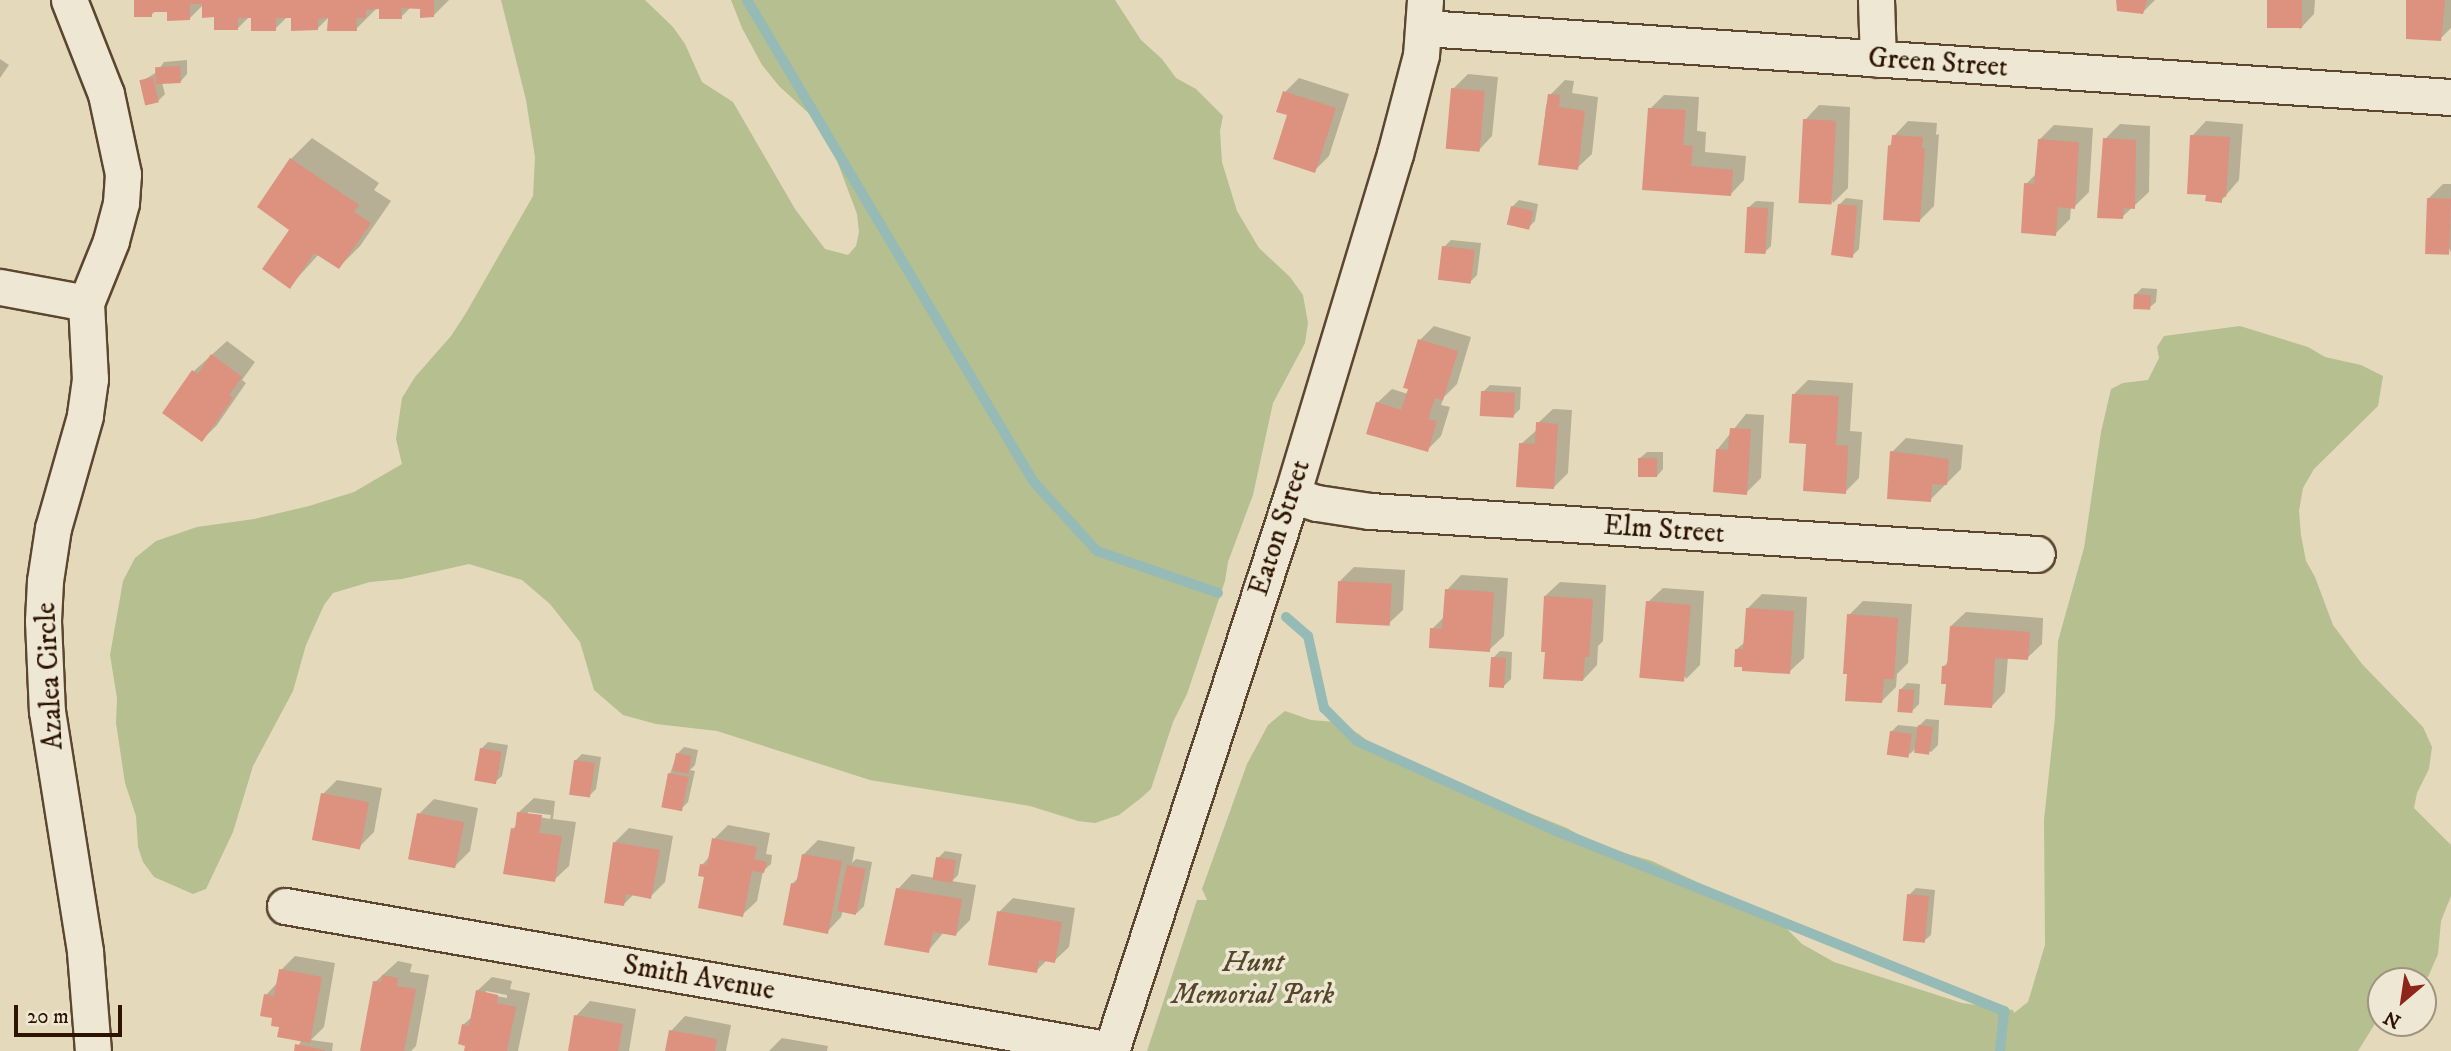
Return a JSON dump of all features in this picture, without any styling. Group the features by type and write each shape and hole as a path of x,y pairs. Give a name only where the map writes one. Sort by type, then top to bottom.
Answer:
{"street":[{"path":"0,287 86,303 111,241 121,203 123,174 106,94 69,0"},
{"path":"1876,0 1878,58"},
{"name":"Green Street","path":"1425,14 1878,58 2451,97"},
{"name":"Eaton Street","path":"1112,1050 1292,495 1415,87 1425,14"},
{"name":"Azalea Circle","path":"86,303 90,343 88,392 85,416 49,549 45,581 43,665 53,751 85,952 93,1051"},
{"name":"Elm Street","path":"1292,495 1317,503 1370,511 2037,554"},
{"name":"Smith Avenue","path":"285,906 1112,1050"}],"green space":[{"path":"501,0 645,0 673,27 685,44 702,82 733,102 795,209 825,249 848,255 856,246 859,232 857,214 830,142 816,120 779,86 762,65 742,28 731,0 1115,0 1141,40 1162,59 1176,78 1196,89 1223,116 1220,131 1222,162 1237,211 1259,248 1290,277 1303,295 1308,323 1305,343 1273,403 1253,495 1228,562 1225,581 1187,694 1173,722 1151,789 1141,798 1119,815 1095,823 1078,821 1030,806 870,780 717,731 656,724 623,715 594,690 580,642 550,604 522,580 469,564 402,579 370,582 333,593 324,605 306,645 293,691 253,766 233,832 206,889 193,894 154,877 143,862 138,847 136,816 125,783 116,723 117,698 110,655 123,581 135,558 156,541 197,527 254,519 354,492 402,464 396,439 402,398 415,377 451,336 466,313 533,196 535,157 526,100"},
{"name":"Hunt Memorial Park","path":"2240,326 2308,347 2325,357 2361,365 2383,376 2378,406 2314,469 2303,488 2299,511 2301,535 2306,561 2333,625 2362,664 2423,727 2432,747 2429,769 2417,793 2414,808 2451,845 2451,896 2441,921 2438,954 2432,967 2367,967 2367,1037 2358,1051 1147,1051 1197,900 1207,900 1202,889 1247,764 1268,725 1285,711 1311,720 1336,722 1359,734 1377,749 1417,768 1567,828 1597,845 1652,861 1763,913 1784,926 1802,944 1834,962 1962,1003 2013,1010 2014,1013 2028,1002 2045,945 2044,820 2055,717 2058,641 2084,548 2101,432 2111,389 2123,383 2148,380 2159,358 2157,347 2164,336"}],"building":[{"path":"134,0 434,0 434,17 420,18 420,9 401,8 402,19 379,19 379,9 366,10 366,18 356,18 357,31 327,31 328,18 318,19 318,30 291,31 291,18 276,18 276,31 251,31 251,18 238,18 238,30 214,30 214,17 202,18 202,4 190,4 190,20 167,21 167,12 152,12 152,17 134,17"},
{"path":"2116,0 2147,0 2143,14 2117,11"},
{"path":"2267,0 2302,0 2302,28 2267,28"},
{"path":"2406,0 2445,0 2441,41 2406,39"},
{"path":"180,66 181,83 156,84 155,67"},
{"path":"153,77 159,102 145,105 139,80"},
{"path":"1451,88 1485,91 1480,152 1446,149"},
{"path":"1283,91 1336,108 1315,173 1273,159 1287,115 1276,112"},
{"path":"1548,94 1560,95 1559,107 1585,111 1578,170 1538,165"},
{"path":"1648,108 1686,110 1683,145 1693,146 1691,166 1733,170 1731,196 1642,190"},
{"path":"1803,119 1836,121 1832,205 1799,203"},
{"path":"1892,135 1923,137 1922,148 1925,148 1920,222 1883,220 1888,145 1891,146"},
{"path":"2190,135 2230,137 2226,197 2222,196 2222,203 2205,201 2206,195 2187,194"},
{"path":"2103,138 2136,140 2135,209 2124,208 2123,219 2097,218"},
{"path":"2038,139 2079,142 2075,209 2058,207 2056,236 2021,233 2024,183 2034,184"},
{"path":"290,158 359,205 354,212 371,223 339,269 314,253 290,289 262,269 289,230 257,207"},
{"path":"2427,198 2451,199 2449,255 2425,254"},
{"path":"1838,204 1857,206 1853,258 1831,255"},
{"path":"1511,206 1533,211 1529,230 1507,225"},
{"path":"1747,207 1768,208 1766,254 1745,253"},
{"path":"1442,246 1475,250 1471,284 1438,280"},
{"path":"2134,294 2151,295 2150,310 2133,309"},
{"path":"1418,339 1458,351 1443,400 1435,398 1428,419 1437,421 1428,452 1366,434 1376,402 1401,410 1408,389 1403,388"},
{"path":"211,354 242,377 229,395 233,398 202,442 162,413 192,370 198,374"},
{"path":"1481,391 1515,393 1514,418 1480,416"},
{"path":"1792,394 1839,396 1836,445 1848,446 1846,494 1803,491 1806,444 1789,443"},
{"path":"1536,422 1558,424 1554,489 1516,487 1519,443 1535,444"},
{"path":"1730,428 1751,429 1747,495 1713,492 1716,449 1728,450"},
{"path":"1890,451 1949,459 1947,485 1932,484 1931,502 1887,499"},
{"path":"1638,458 1657,458 1657,477 1638,477"},
{"path":"1338,581 1392,584 1390,626 1336,623"},
{"path":"1445,589 1494,592 1490,652 1429,648 1430,628 1442,629"},
{"path":"1544,596 1593,599 1589,657 1585,657 1583,681 1543,679 1545,652 1541,652"},
{"path":"1646,601 1691,605 1684,682 1639,678"},
{"path":"1746,608 1794,611 1790,674 1742,671 1742,667 1734,667 1735,649 1743,649"},
{"path":"1847,614 1898,618 1894,679 1884,679 1882,703 1845,701 1847,674 1843,674"},
{"path":"1950,626 2030,632 2028,660 1995,658 1992,708 1944,705 1946,684 1941,684 1942,666 1947,666"},
{"path":"1491,657 1506,658 1504,688 1489,687"},
{"path":"1899,689 1914,690 1912,713 1897,712"},
{"path":"1918,725 1933,727 1929,755 1914,753"},
{"path":"1890,731 1912,734 1908,758 1887,755"},
{"path":"480,748 502,752 496,784 474,780"},
{"path":"676,753 692,756 688,774 673,771"},
{"path":"574,760 595,763 590,798 569,795"},
{"path":"668,773 689,777 682,811 661,807"},
{"path":"321,793 369,802 360,849 312,840"},
{"path":"517,812 542,815 539,833 562,836 555,882 503,874 511,828 515,829"},
{"path":"417,813 464,822 455,868 408,859"},
{"path":"712,838 757,847 754,859 767,862 764,873 752,871 743,917 698,908 704,877 698,876 700,864 707,865"},
{"path":"613,842 660,850 651,899 626,894 624,906 604,903"},
{"path":"802,854 842,861 828,934 783,925 791,883 796,884"},
{"path":"936,857 956,860 952,883 932,880"},
{"path":"847,865 866,869 856,915 837,911"},
{"path":"896,888 962,899 956,936 933,932 929,953 884,945"},
{"path":"1907,894 1929,896 1925,943 1903,941"},
{"path":"997,911 1062,922 1055,963 1039,960 1037,973 988,965"},
{"path":"279,969 322,977 310,1043 277,1037 279,1027 271,1026 272,1018 260,1016 264,994 274,996"},
{"path":"382,975 398,978 397,986 416,989 404,1051 360,1051 373,981 381,982"},
{"path":"476,990 498,995 497,1003 516,1007 507,1051 464,1051 465,1046 458,1044 462,1024 469,1026"},
{"path":"574,1015 623,1024 618,1051 568,1051"},
{"path":"669,1030 717,1039 715,1051 665,1051"},
{"path":"295,1044 325,1050 325,1051 294,1051"}],"waterway":[{"path":"747,0 1033,481 1097,551 1218,593"},
{"path":"1286,617 1308,636 1324,708 1357,741 1559,832 2004,1011 2000,1051"}]}
